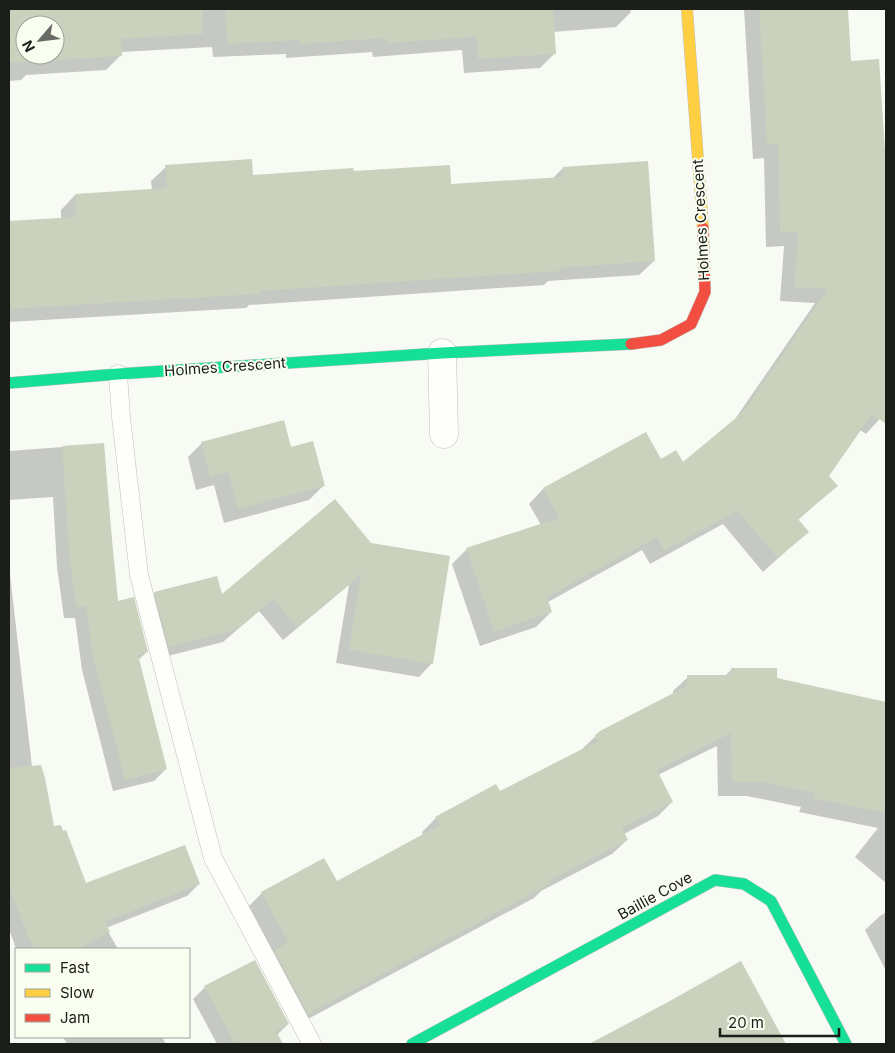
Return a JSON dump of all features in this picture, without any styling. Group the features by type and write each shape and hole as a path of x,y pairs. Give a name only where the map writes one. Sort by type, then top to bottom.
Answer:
{"street":[{"name":"Holmes Crescent","path":"9,383 118,374 620,345 661,340 691,324 705,292 705,250 687,9"},
{"path":"442,354 444,434"},
{"name":"Baillie Cove","path":"412,1044 715,880 744,884 771,901 846,1044"}],"lane":[{"path":"118,374 139,575 213,858 312,1044"}],"building":[{"path":"9,9 203,9 203,34 121,39 122,56 65,60 65,15 15,15 15,63 9,63"},
{"path":"225,9 553,9 556,54 478,59 476,37 387,43 386,38 300,44 300,40 227,44"},
{"path":"759,9 848,9 851,61 879,59 886,151 886,424 872,414 829,476 838,486 798,519 809,532 778,558 737,511 664,551 657,537 547,597 552,612 494,632 466,548 559,518 543,488 646,432 661,459 676,450 683,462 743,412 828,289 794,287 798,232 780,233 778,144 767,145"},
{"path":"252,159 253,175 353,168 354,171 450,165 451,184 563,177 563,167 648,161 655,261 560,268 560,271 261,291 262,294 9,309 9,221 76,217 75,194 167,188 165,165"},
{"path":"284,420 291,447 313,441 325,486 238,509 228,472 210,477 201,442"},
{"path":"104,443 118,601 134,597 148,652 138,655 167,769 125,780 93,657 86,606 76,607 69,554 62,446"},
{"path":"335,499 371,543 450,556 433,664 349,650 361,574 297,627 273,599 238,629 169,647 154,592 217,576 222,594"},
{"path":"731,668 777,668 777,678 886,702 886,813 813,798 814,793 762,782 732,782 731,733 657,770 673,802 622,828 628,840 549,881 550,884 308,1014 274,950 288,942 261,892 324,858 337,881 440,825 435,817 496,784 500,791 598,741 595,735 600,731 687,686 687,675 731,675"},
{"path":"41,765 54,826 61,825 63,831 66,830 86,883 185,845 200,884 105,922 110,932 80,948 34,948 28,937 9,886 9,768"},
{"path":"255,960 289,1024 276,1031 283,1044 235,1044 204,986"},
{"path":"741,961 786,1044 589,1044 668,1002"}],"traffic: fast":[{"path":"9,383 442,353 631,344"},
{"path":"412,1044 715,880 744,884 771,901 846,1044"}],"traffic: slow":[{"path":"687,9 703,228"}],"traffic: jam":[{"path":"631,344 661,340 691,324 705,292 703,228"}]}
